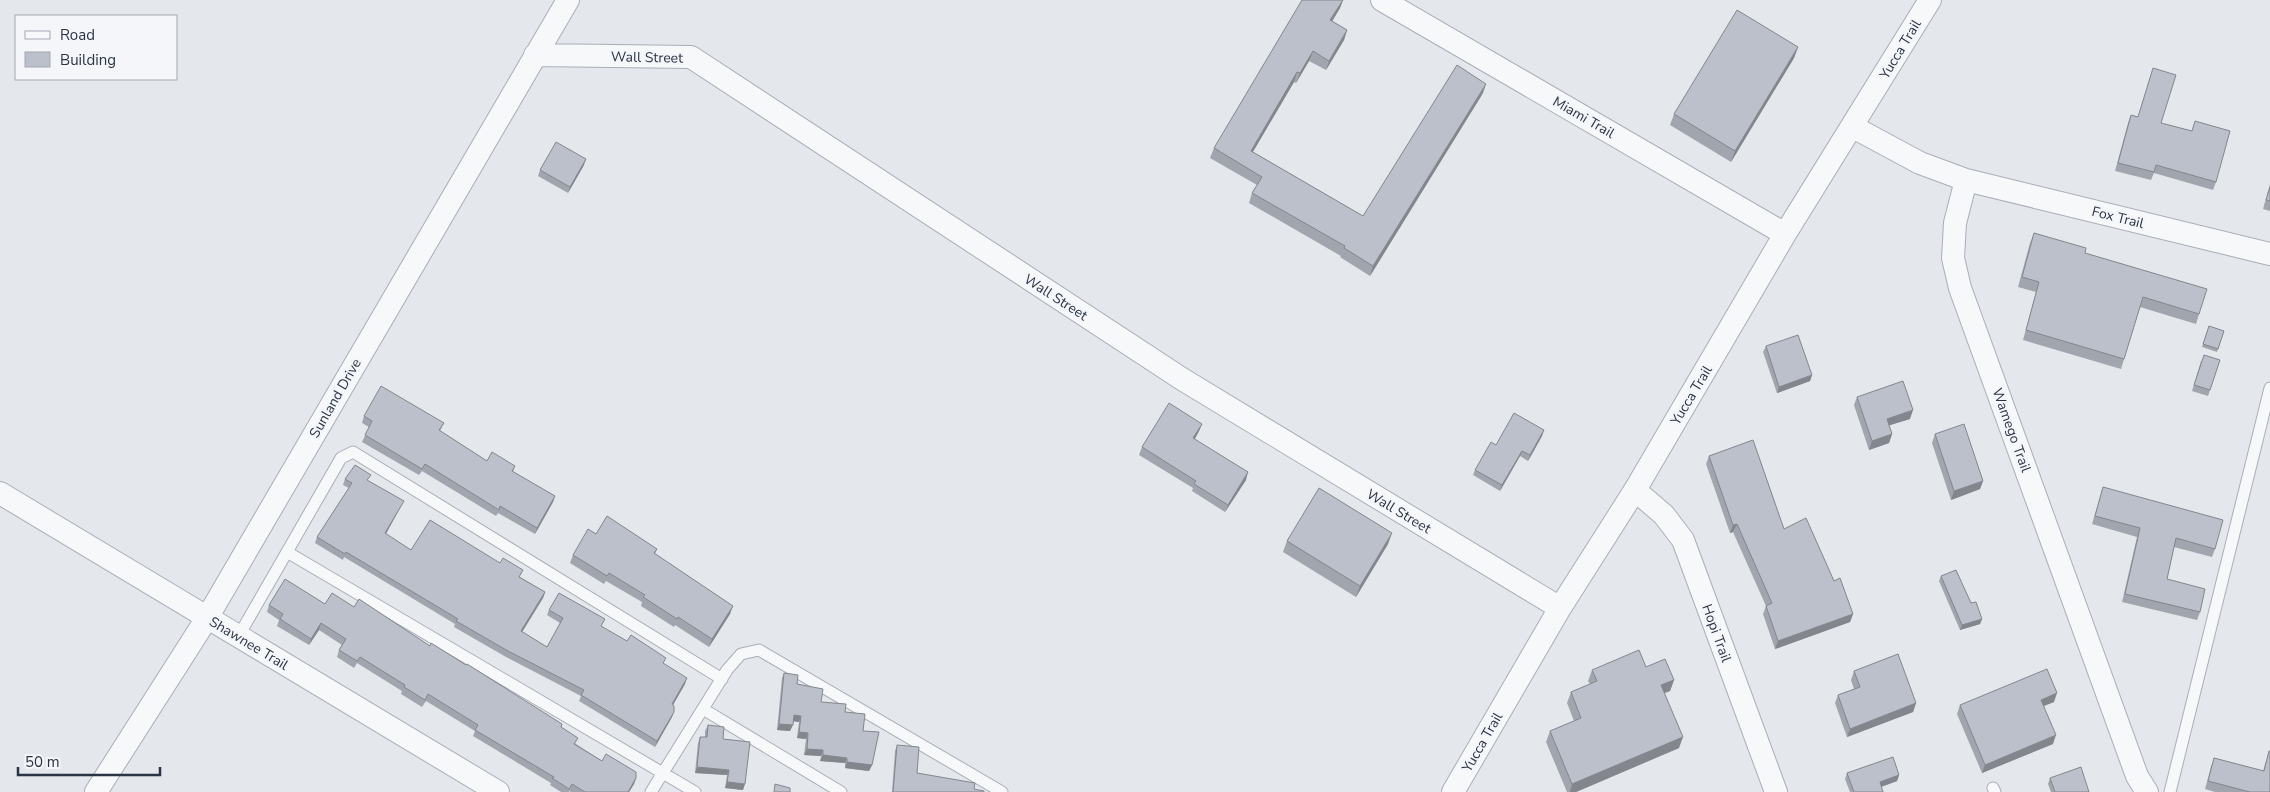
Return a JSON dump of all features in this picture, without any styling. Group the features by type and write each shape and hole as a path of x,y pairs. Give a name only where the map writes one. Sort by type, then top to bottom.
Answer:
{"street":[{"name":"Sunland Drive","path":"96,792 207,618 568,0"},
{"name":"Miami Trail","path":"1382,0 1785,234"},
{"name":"Yucca Trail","path":"1453,792 1560,608 1635,490 1785,234 1930,0"},
{"name":"Wall Street","path":"535,55 691,57 1182,379 1560,608"},
{"path":"1853,127 1920,163 1966,180"},
{"name":"Fox Trail","path":"1966,180 2270,254"},
{"name":"Wamego Trail","path":"1966,180 1955,223 1953,258 1960,288 2137,776 2147,792"},
{"name":"Hopi Trail","path":"1635,490 1664,516 1683,540 1776,792"},
{"name":"Shawnee Trail","path":"0,493 498,792"}],"lane":[{"path":"2170,792 2270,388"},
{"path":"238,637 341,458 353,452 722,679"},
{"path":"287,552 664,772 695,792"},
{"path":"651,792 722,679 741,654 759,650 1002,792"},
{"path":"703,709 841,792"}],"building":[{"path":"1302,0 1343,0 1330,20 1347,30 1329,61 1313,51 1300,73 1297,72 1251,151 1363,216 1457,65 1486,84 1373,266 1344,248 1345,246 1252,193 1262,177 1214,148"},
{"path":"1737,10 1798,47 1735,151 1674,114"},
{"path":"2153,68 2176,75 2161,123 2192,131 2195,121 2230,131 2216,182 2156,165 2154,172 2118,163 2131,115 2138,117"},
{"path":"556,142 586,159 570,187 540,170"},
{"path":"2270,187 2270,201 2266,200"},
{"path":"2034,233 2086,248 2085,253 2207,289 2199,314 2143,297 2124,359 2026,330 2039,282 2022,277"},
{"path":"2209,326 2224,331 2218,349 2203,344"},
{"path":"1798,335 1812,375 1779,387 1766,346"},
{"path":"2204,355 2220,360 2210,390 2194,385"},
{"path":"1903,381 1913,410 1887,419 1892,434 1872,441 1857,397"},
{"path":"381,386 444,423 439,430 487,461 492,452 515,466 512,471 555,496 537,528 500,506 499,510 425,464 422,469 365,435 372,421 364,416"},
{"path":"1169,403 1202,424 1193,438 1248,472 1228,505 1194,484 1196,481 1142,447"},
{"path":"1514,413 1544,430 1530,455 1522,451 1502,485 1475,470 1491,442 1496,445"},
{"path":"1964,424 1983,481 1954,491 1935,434"},
{"path":"1753,440 1784,529 1806,518 1834,581 1840,578 1853,614 1778,641 1766,606 1772,603 1737,524 1733,525 1709,456"},
{"path":"355,465 371,475 367,480 404,501 385,533 411,550 430,520 500,563 503,558 523,570 519,577 545,592 521,631 547,647 563,618 549,610 559,593 605,619 601,626 627,641 631,635 666,658 663,663 687,678 672,704 674,712 657,741 581,695 584,690 508,651 456,621 458,619 346,552 345,554 317,537 352,483 345,479"},
{"path":"2103,487 2223,520 2215,549 2176,538 2167,579 2205,589 2200,612 2125,594 2140,528 2095,516"},
{"path":"1319,488 1392,533 1360,586 1287,541"},
{"path":"607,516 657,549 654,553 733,606 712,639 678,617 677,619 643,597 645,595 609,573 607,576 573,555 588,529 596,534"},
{"path":"1956,570 1971,603 1976,602 1982,619 1962,625 1941,576"},
{"path":"285,579 325,604 332,593 354,607 359,599 430,646 431,643 467,664 562,724 561,727 578,738 574,744 602,761 606,754 636,772 636,778 628,792 585,792 572,784 569,789 552,778 554,777 475,730 478,725 428,694 425,700 360,657 357,661 339,650 346,639 321,623 311,639 280,619 283,614 269,605"},
{"path":"1639,650 1646,667 1665,659 1674,680 1661,685 1683,737 1572,784 1550,731 1581,718 1571,692 1597,681 1592,670"},
{"path":"1898,654 1916,703 1850,729 1838,695 1860,687 1854,671"},
{"path":"2047,669 2057,693 2041,700 2056,735 1985,765 1960,705"},
{"path":"784,673 798,675 797,684 823,689 821,702 846,704 845,712 865,714 863,731 879,732 872,765 847,762 847,758 823,755 823,750 807,749 808,733 799,732 801,716 794,715 793,725 779,724"},
{"path":"708,725 724,727 723,739 750,742 745,784 727,782 729,770 697,767 700,737 707,737"},
{"path":"897,745 919,747 917,773 975,783 974,789 984,792 893,792"},
{"path":"2269,751 2270,792 2250,792 2208,781 2214,758 2264,771"},
{"path":"1893,757 1899,775 1880,782 1883,792 1854,792 1847,773"},
{"path":"2081,767 2089,792 2055,792 2050,778"},
{"path":"775,784 790,788 790,792 774,792"}]}
